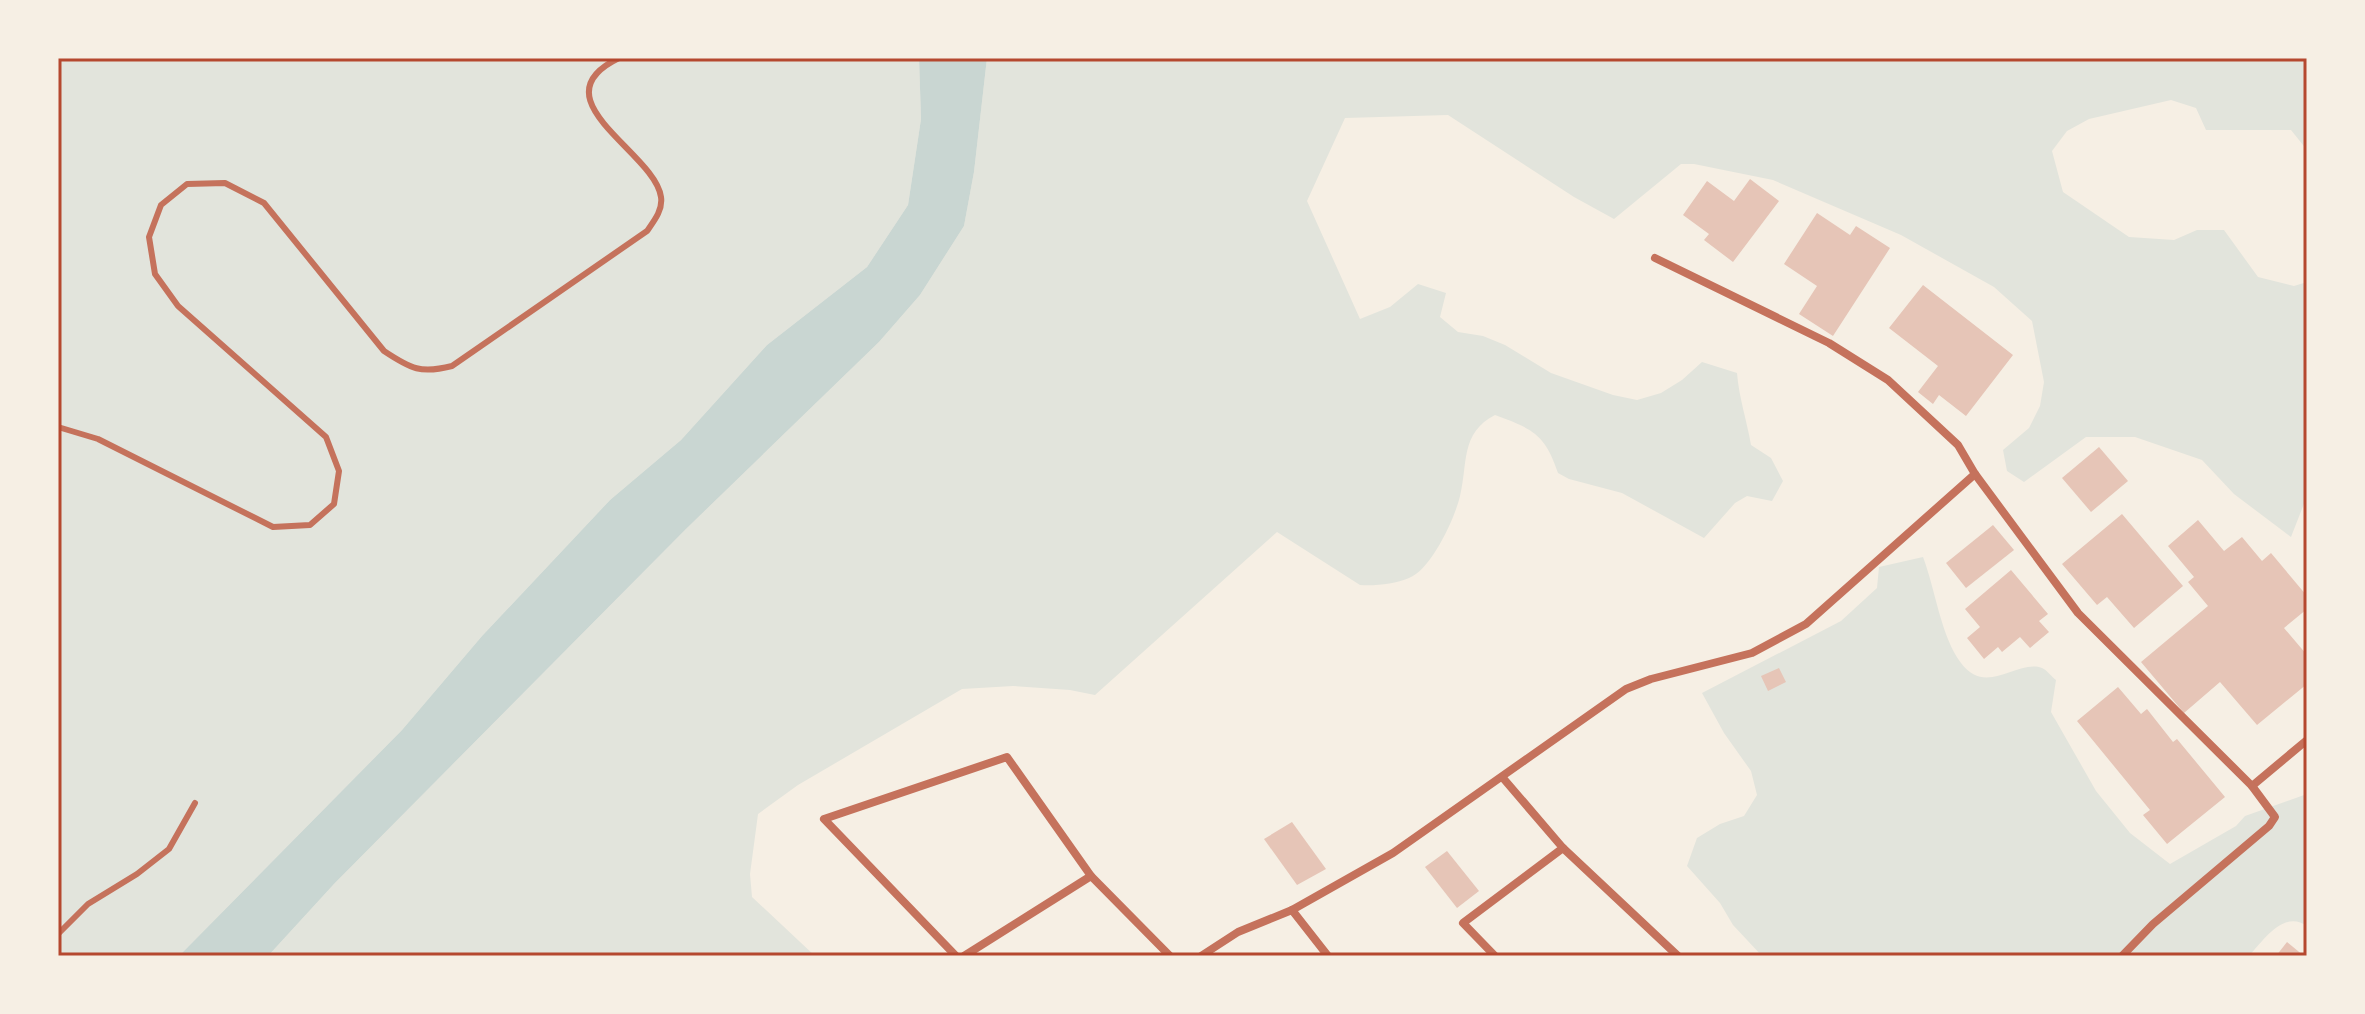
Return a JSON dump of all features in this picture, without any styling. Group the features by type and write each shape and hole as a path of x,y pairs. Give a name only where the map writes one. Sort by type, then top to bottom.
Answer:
{"street":[{"path":"1655,258 1829,343 1888,380 1958,445 1975,474 2078,613 2252,786 2272,811 2275,817 2269,826 2153,924 2122,956"},
{"path":"1201,956 1238,932 1292,910 1393,853 1626,689 1651,679 1752,653 1806,624 1975,474"},
{"path":"2252,786 2307,740"},
{"path":"956,956 824,819 1007,757 1091,876 1170,956"},
{"path":"1503,778 1563,848 1678,956"},
{"path":"1495,956 1463,923 1563,848"},
{"path":"964,956 1091,876"},
{"path":"1292,910 1328,956"}],"lane":[{"path":"58,427 98,439 273,527 310,525 334,504 339,471 326,437 178,306 155,274 149,237 161,205 187,184 225,183 264,203 384,351 408,366 429,372 452,366 647,231 659,214 661,196 655,181 594,111 589,91 596,74 606,64 619,58"},
{"path":"58,934 88,904 137,874 169,849 195,803"}],"shaded area":[{"path":"58,58 919,58 921,119 908,205 867,267 767,345 681,440 610,500 482,636 402,730 179,956 58,956"},
{"path":"919,58 987,58 974,172 964,226 920,295 879,342 686,529 334,884 268,956 179,956 402,730 482,636 610,500 681,440 767,345 867,267 908,205 921,119"},
{"path":"987,58 2307,58 2307,150 2291,130 2206,130 2196,108 2171,100 2089,119 2067,131 2052,151 2063,192 2129,237 2174,240 2197,230 2224,230 2258,277 2294,286 2307,282 2307,496 2291,537 2234,494 2202,460 2135,437 2086,437 2024,482 2007,471 2003,450 2029,428 2040,406 2044,382 2032,321 1994,287 1901,235 1773,180 1681,164 1614,219 1574,197 1448,115 1345,118 1307,201 1360,319 1390,307 1418,284 1446,293 1440,317 1458,332 1483,336 1505,345 1551,373 1613,395 1637,400 1661,393 1702,362 1737,373 1751,445 1771,458 1783,481 1772,501 1747,496 1735,503 1704,538 1622,493 1569,479 1558,473 1548,449 1536,435 1519,424 1495,415 1484,422 1471,440 1457,506 1441,542 1426,565 1409,578 1385,584 1360,585 1277,532 1095,695 1013,686 962,689 798,785 758,814 750,874 752,897 815,956 268,956 334,884 686,529 879,342 920,295 964,226 974,172"},
{"path":"1923,557 1948,640 1961,663 1971,673 1981,677 2032,667 2048,672 2056,680 2051,712 2096,791 2130,833 2170,864 2236,826 2245,816 2307,794 2307,926 2290,921 2282,924 2267,935 2249,956 1762,956 1733,925 1720,903 1687,866 1697,838 1720,824 1744,816 1757,795 1751,771 1724,733 1702,693 1841,621 1877,588 1879,567"}],"building":[{"path":"1750,179 1779,201 1733,262 1704,240 1709,234 1683,215 1707,181 1734,201"},
{"path":"1817,213 1850,235 1856,226 1890,248 1833,336 1799,314 1817,286 1784,264"},
{"path":"1923,285 2013,355 1966,416 1939,395 1933,404 1918,392 1938,366 1889,328"},
{"path":"2099,447 2128,481 2091,512 2062,478"},
{"path":"2122,514 2183,586 2134,628 2107,597 2097,605 2062,564"},
{"path":"2198,520 2224,551 2242,537 2262,561 2271,553 2307,596 2307,609 2284,628 2307,655 2307,684 2257,725 2220,682 2184,713 2141,662 2208,606 2188,582 2194,577 2168,546"},
{"path":"1993,525 2014,550 1966,588 1946,563"},
{"path":"2011,570 2048,614 2039,621 2049,632 2030,648 2020,637 2002,652 1998,647 1984,659 1967,638 1980,627 1965,609"},
{"path":"1779,668 1786,682 1768,691 1761,676"},
{"path":"2118,687 2141,714 2147,709 2173,742 2177,739 2225,797 2167,844 2143,815 2150,810 2077,721"},
{"path":"1292,822 1326,869 1297,885 1264,839"},
{"path":"1447,851 1479,891 1457,908 1425,867"},
{"path":"2287,942 2304,956 2276,956"}]}
